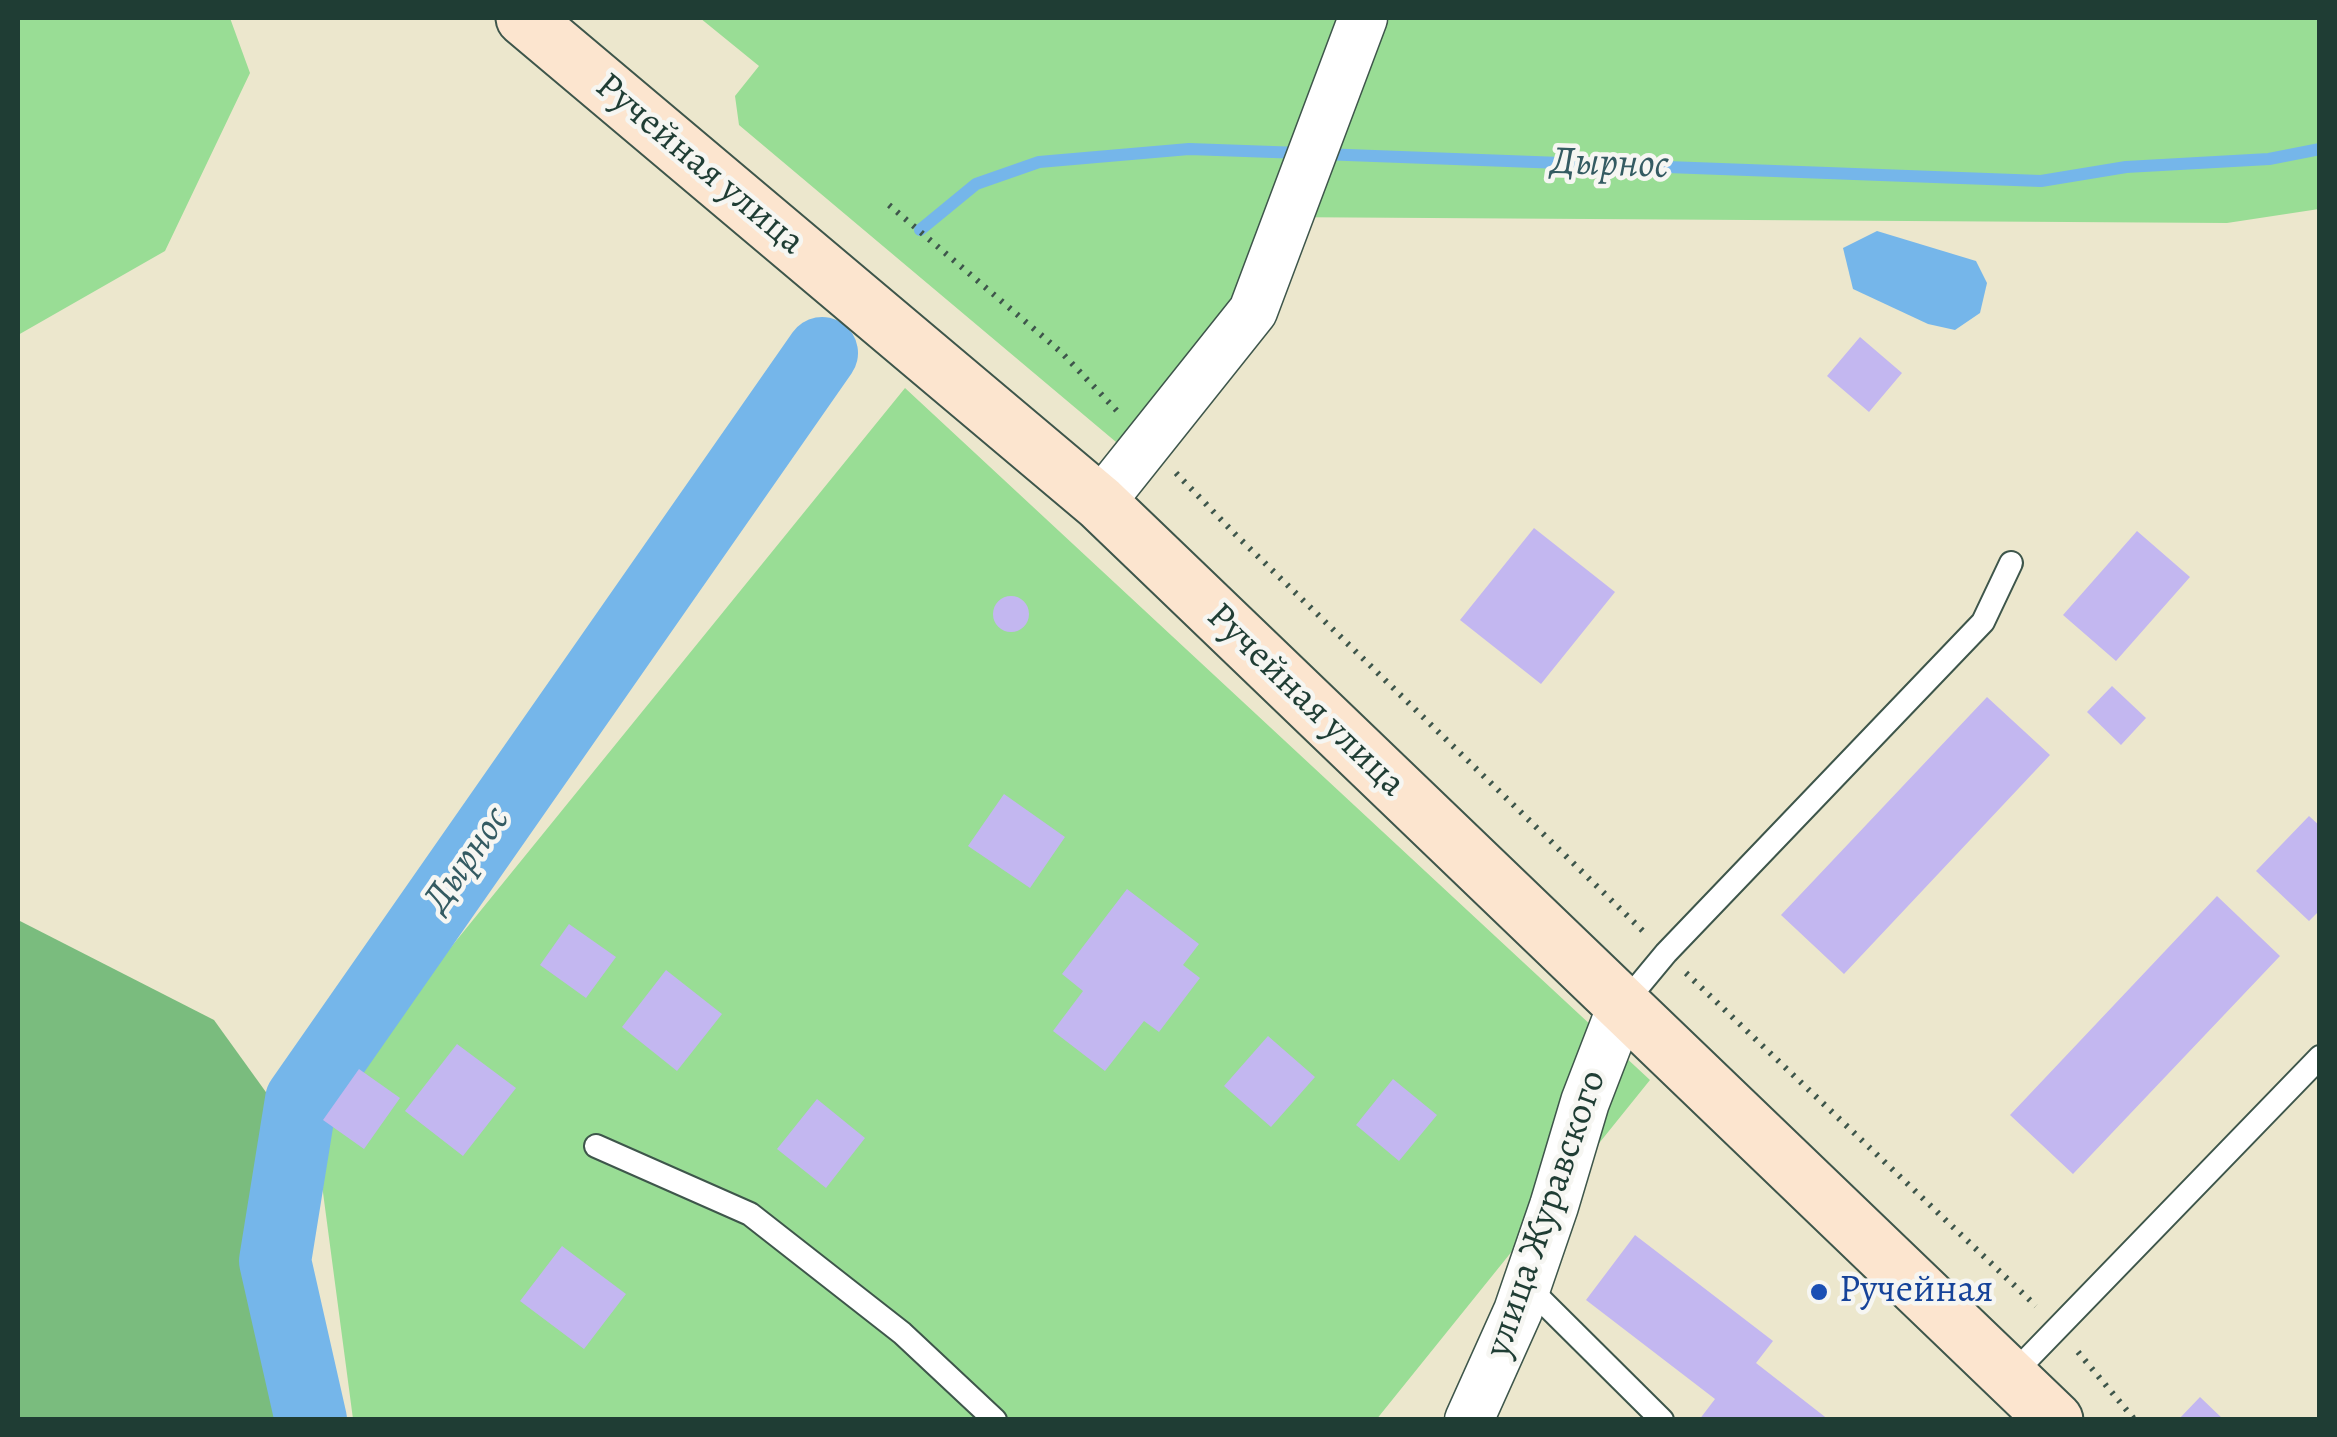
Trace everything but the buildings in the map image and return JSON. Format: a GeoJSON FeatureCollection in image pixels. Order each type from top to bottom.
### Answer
{"type":"FeatureCollection","features":[{"type":"Feature","properties":{"kind":"street","name":"Ручейная улица"},"geometry":{"type":"LineString","coordinates":[[524,18],[1100,503],[2055,1420]]}},
{"type":"Feature","properties":{"kind":"street"},"geometry":{"type":"LineString","coordinates":[[1100,503],[1253,312],[1363,18]]}},
{"type":"Feature","properties":{"kind":"street","name":"улица Журавского"},"geometry":{"type":"LineString","coordinates":[[1470,1420],[1518,1311],[1585,1102],[1622,1006]]}},
{"type":"Feature","properties":{"kind":"lane"},"geometry":{"type":"LineString","coordinates":[[1622,1006],[1666,953],[1983,622],[2011,563]]}},
{"type":"Feature","properties":{"kind":"lane"},"geometry":{"type":"LineString","coordinates":[[2011,1376],[2320,1057]]}},
{"type":"Feature","properties":{"kind":"lane"},"geometry":{"type":"LineString","coordinates":[[596,1146],[750,1214],[902,1333],[994,1420]]}},
{"type":"Feature","properties":{"kind":"lane"},"geometry":{"type":"LineString","coordinates":[[1525,1284],[1662,1420]]}},
{"type":"Feature","properties":{"kind":"path"},"geometry":{"type":"LineString","coordinates":[[890,205],[1061,352],[1236,535],[2058,1328],[2135,1420]]}},
{"type":"Feature","properties":{"kind":"green space"},"geometry":{"type":"Polygon","coordinates":[[[18,18],[230,18],[250,73],[165,251],[18,335],[18,18]]]}},
{"type":"Feature","properties":{"kind":"green space"},"geometry":{"type":"Polygon","coordinates":[[[700,18],[2319,18],[2319,209],[2227,223],[1271,217],[1238,300],[1178,383],[1116,442],[739,125],[735,96],[759,66],[700,18]]]}},
{"type":"Feature","properties":{"kind":"green space"},"geometry":{"type":"Polygon","coordinates":[[[905,388],[1650,1080],[1376,1420],[353,1419],[313,1117],[905,388]]]}},
{"type":"Feature","properties":{"kind":"green space"},"geometry":{"type":"Polygon","coordinates":[[[18,920],[214,1020],[299,1138],[317,1419],[18,1419],[18,920]]]}},
{"type":"Feature","properties":{"kind":"water"},"geometry":{"type":"Polygon","coordinates":[[[1877,231],[1976,261],[1987,283],[1980,313],[1955,330],[1928,324],[1853,289],[1843,248],[1877,231]]]}},
{"type":"Feature","properties":{"kind":"waterway","name":"Дырнос"},"geometry":{"type":"LineString","coordinates":[[920,230],[976,184],[1039,162],[1189,149],[1301,153]]}},
{"type":"Feature","properties":{"kind":"waterway","name":"Дырнос"},"geometry":{"type":"LineString","coordinates":[[1321,154],[2041,181],[2126,167],[2269,159],[2320,149]]}},
{"type":"Feature","properties":{"kind":"waterway","name":"Дырнос"},"geometry":{"type":"LineString","coordinates":[[311,1420],[275,1261],[301,1100],[822,353]]}},
{"type":"Feature","properties":{"kind":"place","name":"Ручейная"},"geometry":{"type":"Point","coordinates":[1819,1292]}}]}
